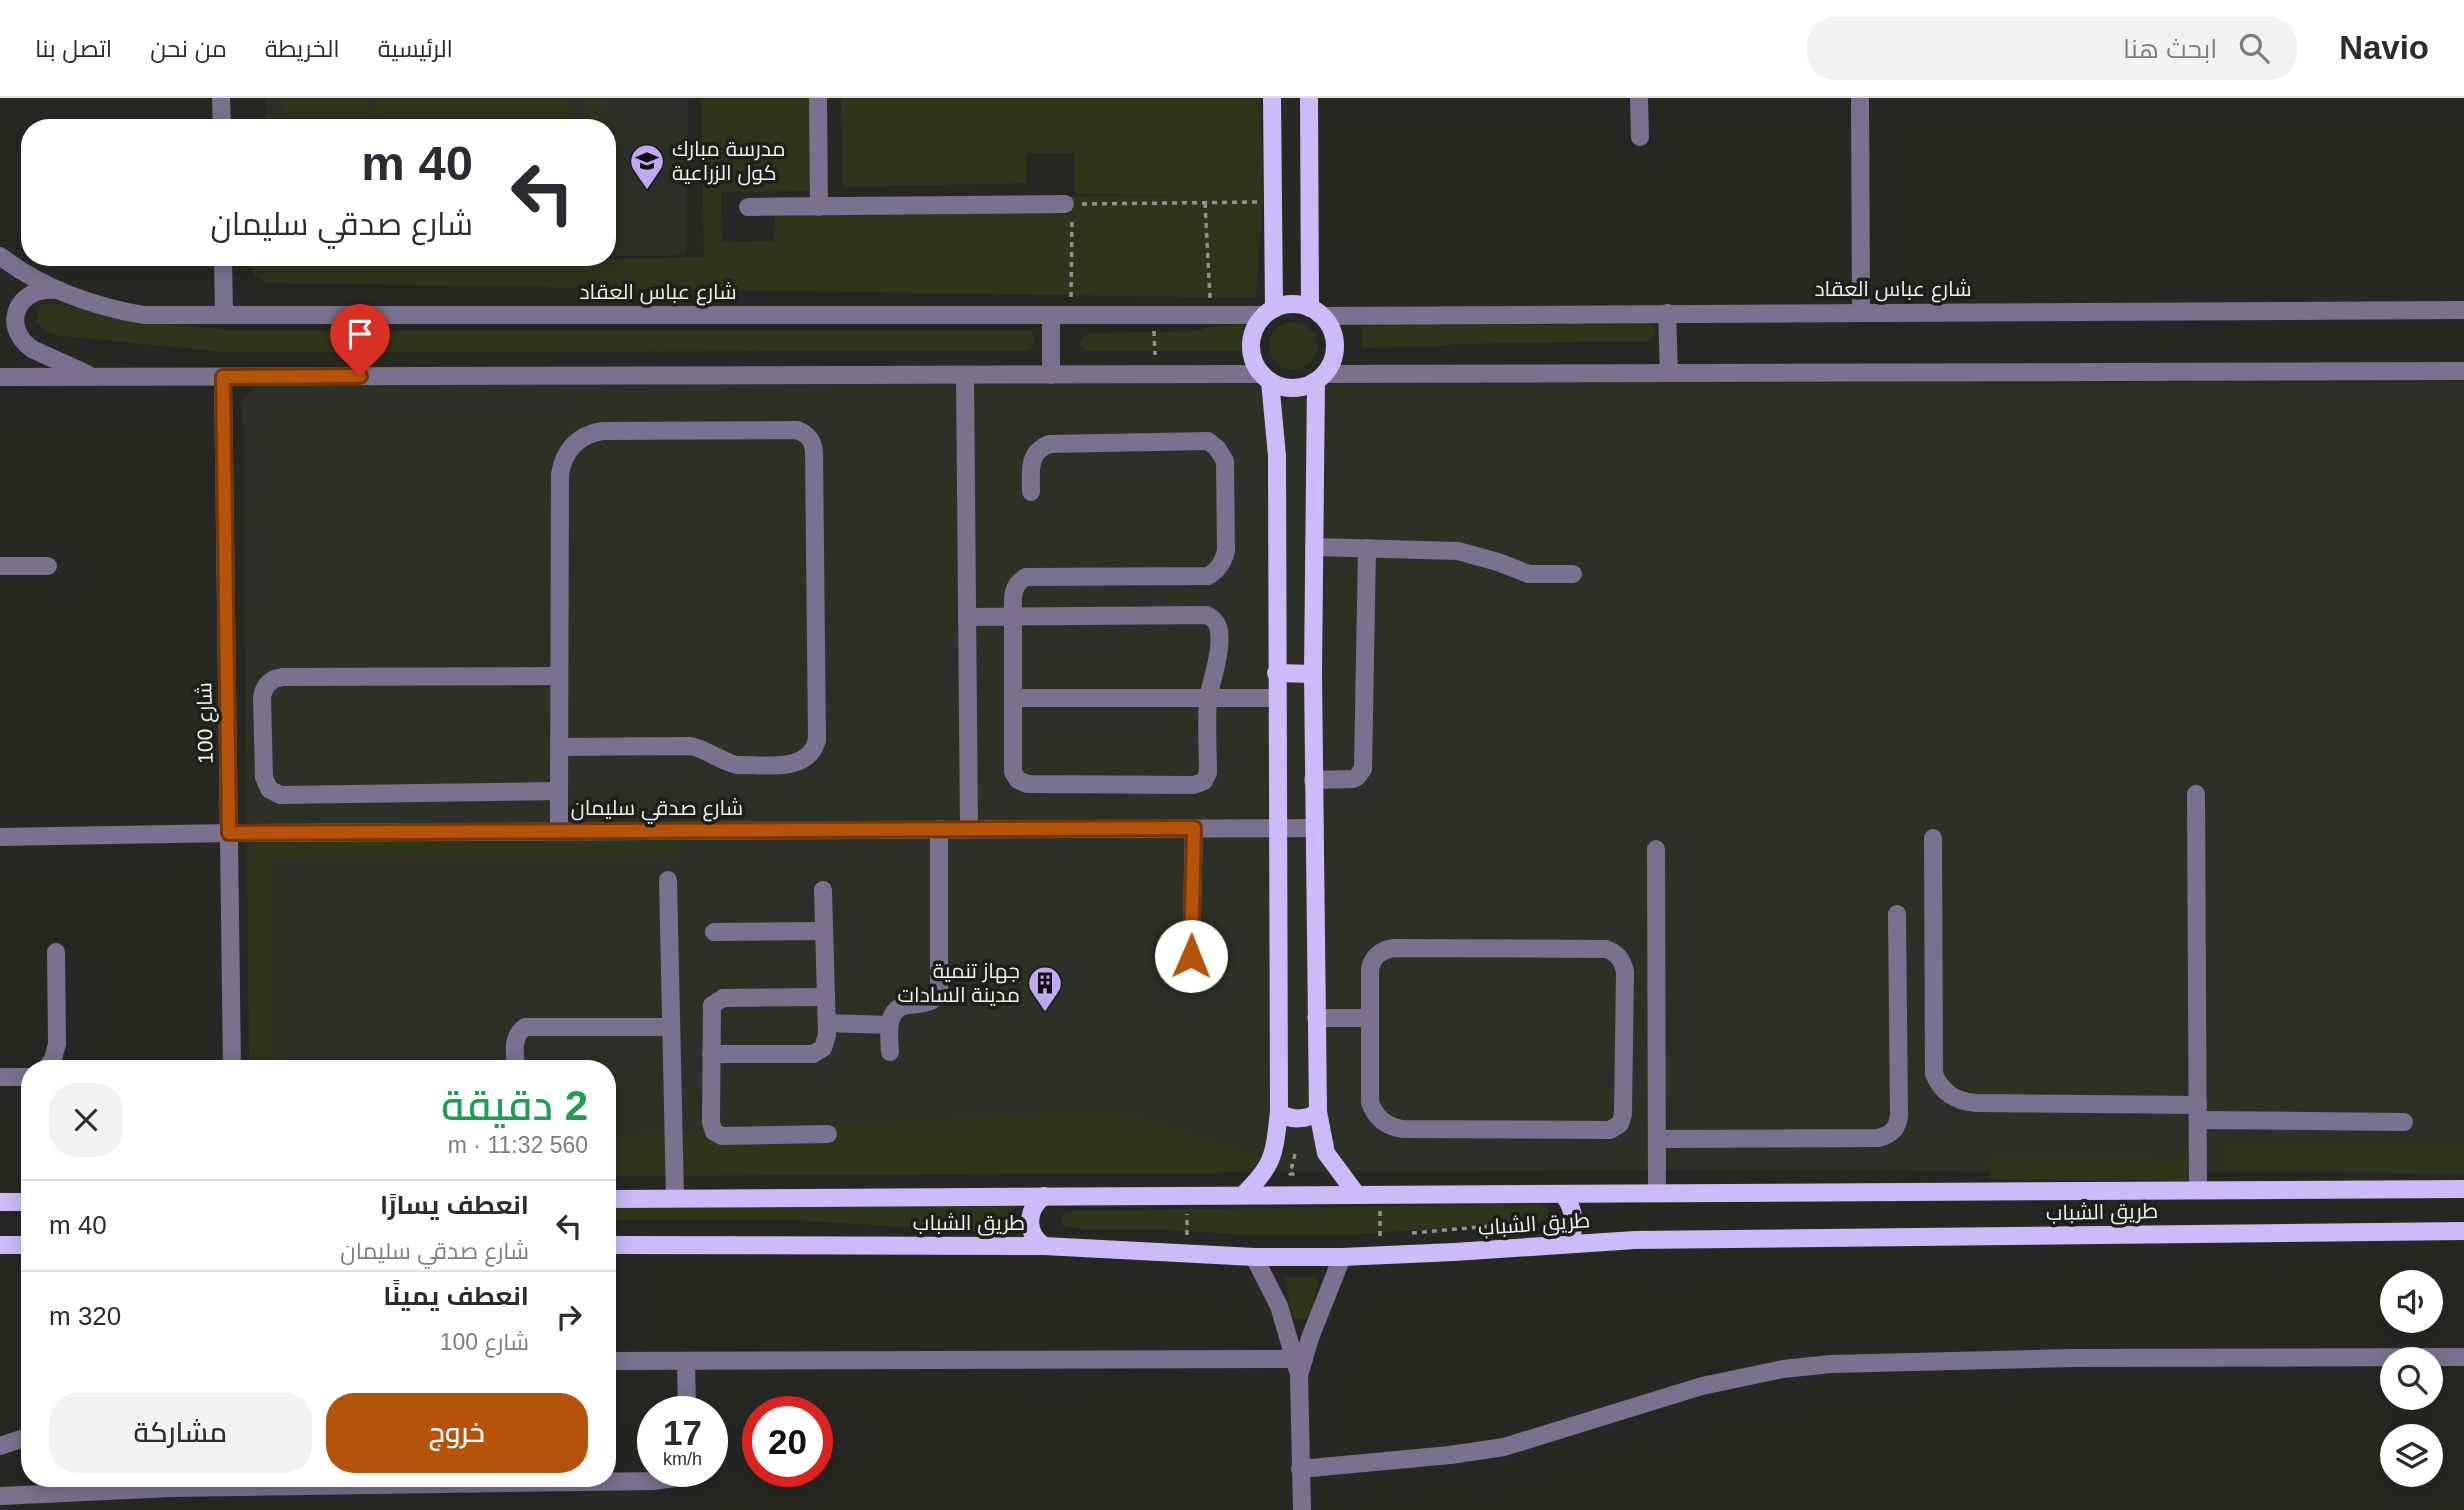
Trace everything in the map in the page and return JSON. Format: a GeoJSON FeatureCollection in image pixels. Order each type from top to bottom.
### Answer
{"type":"FeatureCollection","features":[{"type":"Feature","properties":{"kind":"main road"},"geometry":{"type":"LineString","coordinates":[[1269,312],[1273,202],[1272,98]]}},
{"type":"Feature","properties":{"kind":"main road"},"geometry":{"type":"LineString","coordinates":[[1309,98],[1316,312]]}},
{"type":"Feature","properties":{"kind":"main road"},"geometry":{"type":"LineString","coordinates":[[1321,378],[1301,387],[1285,388],[1265,378],[1254,363],[1251,337],[1256,325],[1269,312],[1292,304],[1316,312],[1331,329],[1335,344],[1333,360],[1321,378],[1314,547],[1312,674],[1318,1112],[1326,1153],[1357,1195]]}},
{"type":"Feature","properties":{"kind":"main road"},"geometry":{"type":"LineString","coordinates":[[1243,1195],[1257,1182],[1274,1155],[1279,1112],[1277,456],[1265,378]]}},
{"type":"Feature","properties":{"kind":"main road"},"geometry":{"type":"LineString","coordinates":[[1276,673],[1312,674]]}},
{"type":"Feature","properties":{"kind":"main road"},"geometry":{"type":"LineString","coordinates":[[1279,1112],[1295,1118],[1309,1117],[1318,1112]]}},
{"type":"Feature","properties":{"kind":"main road","name":"طريق الشباب"},"geometry":{"type":"LineString","coordinates":[[616,1199],[2464,1189]]}},
{"type":"Feature","properties":{"kind":"main road"},"geometry":{"type":"LineString","coordinates":[[1563,1194],[1574,1218],[1568,1244]]}},
{"type":"Feature","properties":{"kind":"main road"},"geometry":{"type":"LineString","coordinates":[[1044,1196],[1033,1208],[1029,1223],[1034,1236],[1044,1246]]}},
{"type":"Feature","properties":{"kind":"main road"},"geometry":{"type":"LineString","coordinates":[[0,1202],[21,1202]]}},
{"type":"Feature","properties":{"kind":"main road","name":"طريق الشباب"},"geometry":{"type":"LineString","coordinates":[[616,1245],[1044,1246],[1254,1257],[1342,1257],[1635,1240],[2464,1231]]}},
{"type":"Feature","properties":{"kind":"main road"},"geometry":{"type":"LineString","coordinates":[[0,1245],[21,1245]]}},
{"type":"Feature","properties":{"kind":"street"},"geometry":{"type":"LineString","coordinates":[[221,98],[222,119]]}},
{"type":"Feature","properties":{"kind":"street"},"geometry":{"type":"LineString","coordinates":[[818,98],[819,207]]}},
{"type":"Feature","properties":{"kind":"street"},"geometry":{"type":"LineString","coordinates":[[1639,98],[1640,137]]}},
{"type":"Feature","properties":{"kind":"street"},"geometry":{"type":"LineString","coordinates":[[1860,98],[1861,312]]}},
{"type":"Feature","properties":{"kind":"street"},"geometry":{"type":"LineString","coordinates":[[748,207],[1069,204]]}},
{"type":"Feature","properties":{"kind":"street","name":"شارع عباس العقاد"},"geometry":{"type":"LineString","coordinates":[[0,256],[22,272],[56,290],[92,304],[143,315],[1211,315],[1269,312]]}},
{"type":"Feature","properties":{"kind":"street"},"geometry":{"type":"LineString","coordinates":[[223,266],[223,315]]}},
{"type":"Feature","properties":{"kind":"street"},"geometry":{"type":"LineString","coordinates":[[56,290],[37,290],[21,302],[15,319],[19,337],[32,349],[93,377]]}},
{"type":"Feature","properties":{"kind":"street","name":"شارع عباس العقاد"},"geometry":{"type":"LineString","coordinates":[[1316,312],[2464,310]]}},
{"type":"Feature","properties":{"kind":"street"},"geometry":{"type":"LineString","coordinates":[[1667,313],[1669,373]]}},
{"type":"Feature","properties":{"kind":"street"},"geometry":{"type":"LineString","coordinates":[[1051,315],[1051,375]]}},
{"type":"Feature","properties":{"kind":"street"},"geometry":{"type":"LineString","coordinates":[[1321,378],[1669,373],[2464,371]]}},
{"type":"Feature","properties":{"kind":"street"},"geometry":{"type":"LineString","coordinates":[[0,377],[1155,374],[1265,378]]}},
{"type":"Feature","properties":{"kind":"street"},"geometry":{"type":"LineString","coordinates":[[965,375],[968,829]]}},
{"type":"Feature","properties":{"kind":"street","name":"شارع 100"},"geometry":{"type":"LineString","coordinates":[[223,377],[232,1060]]}},
{"type":"Feature","properties":{"kind":"street"},"geometry":{"type":"LineString","coordinates":[[559,747],[690,746],[699,747],[737,765],[791,764],[811,755],[817,740],[817,726],[814,452],[812,440],[808,436],[797,430],[601,431],[583,436],[565,456],[560,474],[559,676],[559,747],[559,831]]}},
{"type":"Feature","properties":{"kind":"street"},"geometry":{"type":"LineString","coordinates":[[967,617],[1013,616],[1207,615],[1216,622],[1219,633],[1216,668],[1209,698],[1208,773],[1204,781],[1194,785],[1022,783],[1013,772],[1013,698],[1013,616],[1013,593],[1015,587],[1026,577],[1208,576],[1221,566],[1226,551],[1225,461],[1217,448],[1208,441],[1049,444],[1032,458],[1031,492]]}},
{"type":"Feature","properties":{"kind":"street"},"geometry":{"type":"LineString","coordinates":[[1314,547],[1458,551],[1498,562],[1530,575],[1573,575]]}},
{"type":"Feature","properties":{"kind":"street"},"geometry":{"type":"LineString","coordinates":[[1313,780],[1353,779],[1363,769],[1367,548]]}},
{"type":"Feature","properties":{"kind":"street"},"geometry":{"type":"LineString","coordinates":[[0,566],[48,566]]}},
{"type":"Feature","properties":{"kind":"street"},"geometry":{"type":"LineString","coordinates":[[559,676],[283,677],[271,680],[262,697],[264,777],[270,789],[280,795],[559,791]]}},
{"type":"Feature","properties":{"kind":"street"},"geometry":{"type":"LineString","coordinates":[[1013,698],[1276,698]]}},
{"type":"Feature","properties":{"kind":"street"},"geometry":{"type":"LineString","coordinates":[[2196,794],[2198,1190]]}},
{"type":"Feature","properties":{"kind":"street"},"geometry":{"type":"LineString","coordinates":[[1191,956],[1194,828]]}},
{"type":"Feature","properties":{"kind":"street","name":"شارع صدقي سليمان"},"geometry":{"type":"LineString","coordinates":[[0,837],[229,833],[1314,828]]}},
{"type":"Feature","properties":{"kind":"street"},"geometry":{"type":"LineString","coordinates":[[890,1052],[889,1025],[894,1012],[899,1008],[926,1003],[939,991],[939,829]]}},
{"type":"Feature","properties":{"kind":"street"},"geometry":{"type":"LineString","coordinates":[[1933,838],[1934,1074],[1943,1090],[1958,1100],[1976,1103],[2404,1122]]}},
{"type":"Feature","properties":{"kind":"street"},"geometry":{"type":"LineString","coordinates":[[1656,849],[1657,1193]]}},
{"type":"Feature","properties":{"kind":"street"},"geometry":{"type":"LineString","coordinates":[[668,880],[675,1198]]}},
{"type":"Feature","properties":{"kind":"street"},"geometry":{"type":"LineString","coordinates":[[711,1054],[813,1054],[823,1048],[827,1023],[823,890]]}},
{"type":"Feature","properties":{"kind":"street"},"geometry":{"type":"LineString","coordinates":[[1657,1139],[1878,1138],[1892,1132],[1896,1128],[1899,1115],[1897,914]]}},
{"type":"Feature","properties":{"kind":"street"},"geometry":{"type":"LineString","coordinates":[[714,932],[824,931]]}},
{"type":"Feature","properties":{"kind":"street"},"geometry":{"type":"LineString","coordinates":[[1387,949],[1611,951],[1620,958],[1625,972],[1620,1124],[1610,1130],[1394,1127],[1380,1120],[1370,1102],[1370,1018],[1370,969],[1376,957],[1387,949]]}},
{"type":"Feature","properties":{"kind":"street"},"geometry":{"type":"LineString","coordinates":[[52,1060],[57,1044],[56,952]]}},
{"type":"Feature","properties":{"kind":"street"},"geometry":{"type":"LineString","coordinates":[[826,997],[719,998],[712,1005],[711,1123],[718,1135],[726,1136],[828,1134]]}},
{"type":"Feature","properties":{"kind":"street"},"geometry":{"type":"LineString","coordinates":[[1316,1018],[1370,1018]]}},
{"type":"Feature","properties":{"kind":"street"},"geometry":{"type":"LineString","coordinates":[[827,1023],[889,1025]]}},
{"type":"Feature","properties":{"kind":"street"},"geometry":{"type":"LineString","coordinates":[[516,1060],[515,1039],[525,1027],[671,1027]]}},
{"type":"Feature","properties":{"kind":"street"},"geometry":{"type":"LineString","coordinates":[[0,1077],[21,1077]]}},
{"type":"Feature","properties":{"kind":"street"},"geometry":{"type":"LineString","coordinates":[[1254,1257],[1279,1306],[1299,1365],[1302,1510]]}},
{"type":"Feature","properties":{"kind":"street"},"geometry":{"type":"LineString","coordinates":[[1299,1365],[1342,1257]]}},
{"type":"Feature","properties":{"kind":"street"},"geometry":{"type":"LineString","coordinates":[[1300,1469],[1450,1455],[1504,1447],[1702,1385],[1772,1371],[1831,1364],[2073,1358],[2464,1357]]}},
{"type":"Feature","properties":{"kind":"street"},"geometry":{"type":"LineString","coordinates":[[616,1361],[1299,1365]]}},
{"type":"Feature","properties":{"kind":"street"},"geometry":{"type":"LineString","coordinates":[[687,1362],[687,1396]]}},
{"type":"Feature","properties":{"kind":"street"},"geometry":{"type":"LineString","coordinates":[[0,1446],[21,1439]]}},
{"type":"Feature","properties":{"kind":"street"},"geometry":{"type":"LineString","coordinates":[[616,1482],[637,1481]]}},
{"type":"Feature","properties":{"kind":"street"},"geometry":{"type":"LineString","coordinates":[[0,1496],[240,1487]]}},
{"type":"Feature","properties":{"kind":"path"},"geometry":{"type":"LineString","coordinates":[[1071,315],[1069,204],[1273,202]]}},
{"type":"Feature","properties":{"kind":"path"},"geometry":{"type":"LineString","coordinates":[[1205,203],[1211,315]]}},
{"type":"Feature","properties":{"kind":"path"},"geometry":{"type":"LineString","coordinates":[[1154,315],[1155,374]]}},
{"type":"Feature","properties":{"kind":"path"},"geometry":{"type":"LineString","coordinates":[[1274,1155],[1326,1153]]}},
{"type":"Feature","properties":{"kind":"path"},"geometry":{"type":"LineString","coordinates":[[1295,1154],[1290,1174],[1307,1175]]}},
{"type":"Feature","properties":{"kind":"path"},"geometry":{"type":"LineString","coordinates":[[1513,1194],[1515,1248]]}},
{"type":"Feature","properties":{"kind":"path"},"geometry":{"type":"LineString","coordinates":[[1379,1195],[1381,1256]]}},
{"type":"Feature","properties":{"kind":"path"},"geometry":{"type":"LineString","coordinates":[[1187,1254],[1188,1196]]}},
{"type":"Feature","properties":{"kind":"path"},"geometry":{"type":"LineString","coordinates":[[1407,1234],[1514,1224]]}},
{"type":"Feature","properties":{"kind":"path"},"geometry":{"type":"LineString","coordinates":[[1187,1234],[1198,1234]]}},
{"type":"Feature","properties":{"kind":"path"},"geometry":{"type":"LineString","coordinates":[[1368,1236],[1380,1236]]}},
{"type":"Feature","properties":{"kind":"shaded area","name":"مدرسة مبارك كول الزراعية"},"geometry":{"type":"Polygon","coordinates":[[[266,98],[688,98],[686,255],[616,256],[616,119],[266,119],[266,98]]]}},
{"type":"Feature","properties":{"kind":"shaded area"},"geometry":{"type":"Polygon","coordinates":[[[2464,382],[2464,1174],[1752,1170],[616,1175],[616,1060],[249,1060],[242,398],[260,385],[2464,382]]]}},
{"type":"Feature","properties":{"kind":"green space"},"geometry":{"type":"Polygon","coordinates":[[[283,98],[370,98],[370,119],[283,119],[283,98]]]}},
{"type":"Feature","properties":{"kind":"green space"},"geometry":{"type":"Polygon","coordinates":[[[376,98],[569,98],[569,119],[376,119],[376,98]]]}},
{"type":"Feature","properties":{"kind":"green space"},"geometry":{"type":"Polygon","coordinates":[[[585,98],[604,98],[604,119],[585,119],[585,98]]]}},
{"type":"Feature","properties":{"kind":"green space"},"geometry":{"type":"Polygon","coordinates":[[[701,98],[817,98],[819,191],[721,192],[722,242],[774,241],[775,197],[1191,196],[1075,194],[1074,153],[1027,153],[1027,183],[843,187],[841,98],[1260,98],[1263,196],[1256,298],[268,283],[254,276],[250,266],[616,266],[616,259],[704,257],[701,98]]]}},
{"type":"Feature","properties":{"kind":"green space"},"geometry":{"type":"Polygon","coordinates":[[[40,304],[61,304],[124,320],[238,331],[1032,331],[1035,343],[1029,351],[225,352],[55,335],[45,330],[37,320],[40,304]]]}},
{"type":"Feature","properties":{"kind":"green space"},"geometry":{"type":"Polygon","coordinates":[[[1293,322],[1310,329],[1317,346],[1310,363],[1293,370],[1276,363],[1269,346],[1276,329],[1293,322]]]}},
{"type":"Feature","properties":{"kind":"green space"},"geometry":{"type":"Polygon","coordinates":[[[1244,324],[1242,343],[1245,351],[1085,351],[1079,344],[1083,337],[1093,333],[1200,331],[1204,328],[1244,324]]]}},
{"type":"Feature","properties":{"kind":"green space"},"geometry":{"type":"Polygon","coordinates":[[[1651,324],[1656,334],[1647,341],[1362,348],[1362,326],[1651,324]]]}},
{"type":"Feature","properties":{"kind":"green space"},"geometry":{"type":"Polygon","coordinates":[[[280,837],[680,841],[680,858],[272,859],[273,1060],[249,1060],[248,856],[259,841],[280,837]]]}},
{"type":"Feature","properties":{"kind":"green space"},"geometry":{"type":"Polygon","coordinates":[[[1042,1114],[1126,1114],[1261,1156],[1260,1162],[1245,1171],[1213,1173],[616,1176],[616,1136],[1042,1114]]]}},
{"type":"Feature","properties":{"kind":"green space"},"geometry":{"type":"Polygon","coordinates":[[[2223,1145],[2464,1145],[2464,1169],[2224,1170],[2223,1145]]]}},
{"type":"Feature","properties":{"kind":"green space"},"geometry":{"type":"Polygon","coordinates":[[[1990,1157],[2188,1159],[2188,1181],[1990,1179],[1990,1157]]]}},
{"type":"Feature","properties":{"kind":"green space"},"geometry":{"type":"Polygon","coordinates":[[[1017,1204],[1012,1211],[1012,1218],[1039,1235],[792,1220],[616,1220],[616,1207],[1017,1204]]]}},
{"type":"Feature","properties":{"kind":"green space"},"geometry":{"type":"Polygon","coordinates":[[[1539,1204],[1547,1207],[1547,1217],[1541,1221],[1344,1235],[1252,1235],[1084,1229],[1064,1226],[1061,1220],[1063,1213],[1071,1211],[1539,1204]]]}},
{"type":"Feature","properties":{"kind":"green space"},"geometry":{"type":"Polygon","coordinates":[[[1285,1277],[1318,1277],[1311,1318],[1293,1320],[1285,1277]]]}},
{"type":"Feature","properties":{"kind":"place","name":"مدرسة مبارك كول الزراعية"},"geometry":{"type":"Point","coordinates":[647,191]}},
{"type":"Feature","properties":{"kind":"place","name":"جهاز تنمية مدينة السادات"},"geometry":{"type":"Point","coordinates":[1045,1013]}},
{"type":"Feature","properties":{"kind":"route"},"geometry":{"type":"LineString","coordinates":[[360,376],[223,377],[229,833],[1194,828],[1191,956]]}}]}
